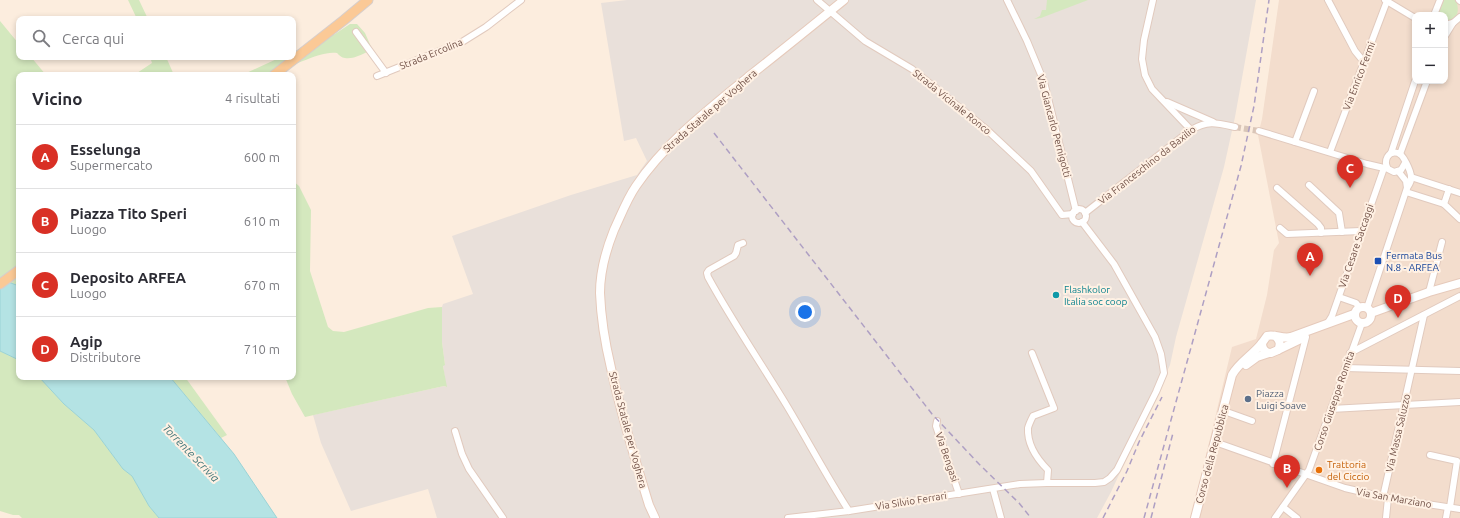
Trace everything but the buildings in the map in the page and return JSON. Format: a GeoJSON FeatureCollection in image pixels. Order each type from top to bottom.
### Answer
{"type":"FeatureCollection","features":[{"type":"Feature","properties":{"kind":"main road"},"geometry":{"type":"LineString","coordinates":[[296,58],[368,0]]}},
{"type":"Feature","properties":{"kind":"main road","name":"Strada Statale per Voghera"},"geometry":{"type":"LineString","coordinates":[[655,518],[649,504],[619,405],[602,321],[600,291],[601,275],[612,235],[624,207],[635,187],[656,159],[723,98],[844,0]]}},
{"type":"Feature","properties":{"kind":"main road"},"geometry":{"type":"LineString","coordinates":[[278,72],[293,60]]}},
{"type":"Feature","properties":{"kind":"main road"},"geometry":{"type":"LineString","coordinates":[[0,284],[16,272]]}},
{"type":"Feature","properties":{"kind":"main road"},"geometry":{"type":"LineString","coordinates":[[1362,314],[1306,337],[1274,353],[1269,353],[1262,348],[1262,343],[1267,336],[1283,338],[1291,337],[1327,324],[1460,283]]}},
{"type":"Feature","properties":{"kind":"main road"},"geometry":{"type":"LineString","coordinates":[[1275,336],[1278,338],[1280,344],[1278,350]]}},
{"type":"Feature","properties":{"kind":"main road","name":"Corso della Repubblica"},"geometry":{"type":"LineString","coordinates":[[1196,518],[1232,375],[1262,343]]}},
{"type":"Feature","properties":{"kind":"main road","name":"Corso della Repubblica"},"geometry":{"type":"LineString","coordinates":[[1229,390],[1234,379],[1244,367],[1257,357],[1269,353]]}},
{"type":"Feature","properties":{"kind":"main road","name":"Strada Statale per Voghera"},"geometry":{"type":"LineString","coordinates":[[649,504],[651,518]]}},
{"type":"Feature","properties":{"kind":"street","name":"Strada Ercolina"},"geometry":{"type":"LineString","coordinates":[[377,76],[462,42],[486,27],[521,0]]}},
{"type":"Feature","properties":{"kind":"street","name":"Strada Vicinale Ronco"},"geometry":{"type":"LineString","coordinates":[[817,0],[865,41],[912,69],[985,128],[1031,171],[1062,215],[1075,212]]}},
{"type":"Feature","properties":{"kind":"street","name":"Via Giancarlo Pernigotti"},"geometry":{"type":"LineString","coordinates":[[1007,0],[1027,41],[1044,82],[1075,212]]}},
{"type":"Feature","properties":{"kind":"street"},"geometry":{"type":"LineString","coordinates":[[1153,0],[1144,40],[1142,59],[1145,75],[1152,89],[1191,130]]}},
{"type":"Feature","properties":{"kind":"street"},"geometry":{"type":"LineString","coordinates":[[1328,0],[1354,51],[1364,62]]}},
{"type":"Feature","properties":{"kind":"street"},"geometry":{"type":"LineString","coordinates":[[1386,0],[1412,16]]}},
{"type":"Feature","properties":{"kind":"street","name":"Via Enrico Fermi"},"geometry":{"type":"LineString","coordinates":[[1330,152],[1386,0]]}},
{"type":"Feature","properties":{"kind":"street"},"geometry":{"type":"LineString","coordinates":[[1435,12],[1439,0]]}},
{"type":"Feature","properties":{"kind":"street"},"geometry":{"type":"LineString","coordinates":[[1448,32],[1460,17]]}},
{"type":"Feature","properties":{"kind":"street"},"geometry":{"type":"LineString","coordinates":[[1448,25],[1453,24]]}},
{"type":"Feature","properties":{"kind":"street"},"geometry":{"type":"LineString","coordinates":[[356,32],[386,73]]}},
{"type":"Feature","properties":{"kind":"street"},"geometry":{"type":"LineString","coordinates":[[1385,167],[1386,160],[1391,153],[1414,84]]}},
{"type":"Feature","properties":{"kind":"street"},"geometry":{"type":"LineString","coordinates":[[1400,154],[1426,84]]}},
{"type":"Feature","properties":{"kind":"street"},"geometry":{"type":"LineString","coordinates":[[1295,142],[1314,92]]}},
{"type":"Feature","properties":{"kind":"street"},"geometry":{"type":"LineString","coordinates":[[1165,101],[1213,122],[1235,127]]}},
{"type":"Feature","properties":{"kind":"street","name":"Via Franceschino da Baxilio"},"geometry":{"type":"LineString","coordinates":[[1085,213],[1191,130],[1199,125],[1213,122]]}},
{"type":"Feature","properties":{"kind":"street"},"geometry":{"type":"LineString","coordinates":[[1259,131],[1398,172],[1406,181],[1406,190]]}},
{"type":"Feature","properties":{"kind":"street"},"geometry":{"type":"LineString","coordinates":[[1362,314],[1412,177],[1404,158],[1396,152],[1391,153]]}},
{"type":"Feature","properties":{"kind":"street"},"geometry":{"type":"LineString","coordinates":[[1398,172],[1403,168],[1405,163]]}},
{"type":"Feature","properties":{"kind":"street"},"geometry":{"type":"LineString","coordinates":[[1372,165],[1378,174],[1378,185]]}},
{"type":"Feature","properties":{"kind":"street","name":"Via Cesare Saccaggi"},"geometry":{"type":"LineString","coordinates":[[1327,324],[1332,316],[1385,167]]}},
{"type":"Feature","properties":{"kind":"street"},"geometry":{"type":"LineString","coordinates":[[1412,177],[1460,193]]}},
{"type":"Feature","properties":{"kind":"street"},"geometry":{"type":"LineString","coordinates":[[1309,185],[1339,213],[1342,232]]}},
{"type":"Feature","properties":{"kind":"street"},"geometry":{"type":"LineString","coordinates":[[1277,188],[1318,224],[1321,228],[1321,233]]}},
{"type":"Feature","properties":{"kind":"street"},"geometry":{"type":"LineString","coordinates":[[1444,204],[1449,189]]}},
{"type":"Feature","properties":{"kind":"street"},"geometry":{"type":"LineString","coordinates":[[1406,190],[1444,204],[1460,220]]}},
{"type":"Feature","properties":{"kind":"street"},"geometry":{"type":"LineString","coordinates":[[1082,210],[1085,213],[1086,218],[1082,222],[1079,223],[1074,221],[1072,218],[1075,212],[1082,210]]}},
{"type":"Feature","properties":{"kind":"street","name":"Via Silvio Ferrari"},"geometry":{"type":"LineString","coordinates":[[788,518],[849,511],[1033,484],[1104,482],[1118,470],[1164,373],[1161,354],[1155,337],[1114,264],[1082,222]]}},
{"type":"Feature","properties":{"kind":"street"},"geometry":{"type":"LineString","coordinates":[[1280,228],[1287,234],[1362,231]]}},
{"type":"Feature","properties":{"kind":"street"},"geometry":{"type":"LineString","coordinates":[[1430,292],[1442,242]]}},
{"type":"Feature","properties":{"kind":"street"},"geometry":{"type":"LineString","coordinates":[[743,243],[738,245],[734,256],[709,270],[707,273],[708,277],[724,306],[788,407],[849,511]]}},
{"type":"Feature","properties":{"kind":"street"},"geometry":{"type":"LineString","coordinates":[[1350,353],[1460,296]]}},
{"type":"Feature","properties":{"kind":"street"},"geometry":{"type":"LineString","coordinates":[[1338,297],[1356,303],[1362,314]]}},
{"type":"Feature","properties":{"kind":"street","name":"Corso Giuseppe Romita"},"geometry":{"type":"LineString","coordinates":[[1275,518],[1307,475],[1345,368],[1362,314]]}},
{"type":"Feature","properties":{"kind":"street","name":"Via Massa Saluzzo"},"geometry":{"type":"LineString","coordinates":[[1386,518],[1386,497],[1424,315]]}},
{"type":"Feature","properties":{"kind":"street"},"geometry":{"type":"LineString","coordinates":[[1273,464],[1306,337]]}},
{"type":"Feature","properties":{"kind":"street"},"geometry":{"type":"LineString","coordinates":[[1032,353],[1054,408],[1033,416],[1028,428],[1030,442],[1036,458],[1048,470],[1047,483]]}},
{"type":"Feature","properties":{"kind":"street"},"geometry":{"type":"LineString","coordinates":[[1345,368],[1460,371]]}},
{"type":"Feature","properties":{"kind":"street"},"geometry":{"type":"LineString","coordinates":[[1330,409],[1460,402]]}},
{"type":"Feature","properties":{"kind":"street"},"geometry":{"type":"LineString","coordinates":[[1224,411],[1252,421]]}},
{"type":"Feature","properties":{"kind":"street","name":"Via Bengasi"},"geometry":{"type":"LineString","coordinates":[[937,420],[936,426],[959,494]]}},
{"type":"Feature","properties":{"kind":"street"},"geometry":{"type":"LineString","coordinates":[[455,431],[462,454],[469,469],[502,518]]}},
{"type":"Feature","properties":{"kind":"street","name":"Via San Marziano"},"geometry":{"type":"LineString","coordinates":[[1215,442],[1273,464],[1345,488],[1386,497],[1460,509]]}},
{"type":"Feature","properties":{"kind":"street"},"geometry":{"type":"LineString","coordinates":[[1430,455],[1457,462],[1446,518]]}},
{"type":"Feature","properties":{"kind":"street"},"geometry":{"type":"LineString","coordinates":[[993,489],[1001,518]]}},
{"type":"Feature","properties":{"kind":"street"},"geometry":{"type":"LineString","coordinates":[[1283,507],[1297,518]]}},
{"type":"Feature","properties":{"kind":"shaded area"},"geometry":{"type":"Polygon","coordinates":[[[627,0],[1256,0],[1235,117],[1224,167],[1176,337],[1170,365],[1111,492],[1097,518],[437,518],[428,489],[351,511],[321,443],[313,415],[444,386],[446,387],[443,365],[445,365],[442,342],[442,307],[443,304],[473,294],[452,236],[571,195],[637,175],[647,161],[636,138],[624,141],[601,3],[627,0]]]}},
{"type":"Feature","properties":{"kind":"shaded area"},"geometry":{"type":"Polygon","coordinates":[[[1279,0],[1460,0],[1460,518],[1191,518],[1232,347],[1256,339],[1267,295],[1274,250],[1279,243],[1258,135],[1262,119],[1279,0]]]}},
{"type":"Feature","properties":{"kind":"green space"},"geometry":{"type":"Polygon","coordinates":[[[128,0],[139,0],[147,16],[136,16],[128,0]]]}},
{"type":"Feature","properties":{"kind":"green space"},"geometry":{"type":"Polygon","coordinates":[[[1047,0],[1088,0],[1041,18],[1034,19],[1040,16],[1042,10],[1046,10],[1047,0]]]}},
{"type":"Feature","properties":{"kind":"green space"},"geometry":{"type":"Polygon","coordinates":[[[1444,0],[1456,0],[1458,12],[1453,19],[1448,21],[1448,12],[1438,12],[1441,3],[1444,0]]]}},
{"type":"Feature","properties":{"kind":"green space"},"geometry":{"type":"Polygon","coordinates":[[[0,21],[16,40],[16,60],[34,60],[44,72],[16,72],[16,285],[0,279],[0,21]]]}},
{"type":"Feature","properties":{"kind":"green space"},"geometry":{"type":"Polygon","coordinates":[[[350,24],[357,24],[365,33],[372,49],[351,58],[343,58],[337,53],[322,54],[278,72],[248,72],[274,60],[296,60],[296,51],[335,34],[350,24]]]}},
{"type":"Feature","properties":{"kind":"green space"},"geometry":{"type":"Polygon","coordinates":[[[151,60],[167,60],[173,72],[138,72],[152,63],[151,60]]]}},
{"type":"Feature","properties":{"kind":"green space"},"geometry":{"type":"Polygon","coordinates":[[[296,184],[299,186],[311,210],[310,271],[328,327],[333,331],[344,332],[428,308],[442,307],[442,342],[445,365],[443,366],[447,387],[444,386],[305,417],[286,380],[296,380],[296,184]]]}},
{"type":"Feature","properties":{"kind":"green space"},"geometry":{"type":"Polygon","coordinates":[[[0,351],[16,359],[16,380],[42,380],[64,404],[94,430],[123,469],[132,476],[149,506],[159,518],[22,518],[19,515],[13,515],[0,511],[0,351]]]}},
{"type":"Feature","properties":{"kind":"green space"},"geometry":{"type":"Polygon","coordinates":[[[173,380],[187,380],[227,435],[221,438],[173,380]]]}},
{"type":"Feature","properties":{"kind":"water"},"geometry":{"type":"Polygon","coordinates":[[[0,279],[16,285],[16,359],[0,351],[0,279]]]}},
{"type":"Feature","properties":{"kind":"water","name":"Torrente Scrivia"},"geometry":{"type":"Polygon","coordinates":[[[42,380],[172,380],[234,454],[277,518],[159,518],[149,506],[132,476],[123,469],[94,430],[64,404],[42,380]]]}},
{"type":"Feature","properties":{"kind":"tunnel"},"geometry":{"type":"LineString","coordinates":[[1235,127],[1259,131]]}},
{"type":"Feature","properties":{"kind":"railway"},"geometry":{"type":"LineString","coordinates":[[1144,518],[1241,166],[1254,106],[1269,0]]}},
{"type":"Feature","properties":{"kind":"railway"},"geometry":{"type":"LineString","coordinates":[[714,133],[932,414],[979,464],[1019,503],[1031,518]]}},
{"type":"Feature","properties":{"kind":"railway"},"geometry":{"type":"LineString","coordinates":[[1103,518],[1162,397]]}},
{"type":"Feature","properties":{"kind":"railway"},"geometry":{"type":"LineString","coordinates":[[1151,518],[1173,433]]}},
{"type":"Feature","properties":{"kind":"place","name":"Deposito ARFEA"},"geometry":{"type":"Point","coordinates":[1350,188]}},
{"type":"Feature","properties":{"kind":"place","name":"Fermata Bus N.8 - ARFEA"},"geometry":{"type":"Point","coordinates":[1378,261]}},
{"type":"Feature","properties":{"kind":"place","name":"Esselunga"},"geometry":{"type":"Point","coordinates":[1310,276]}},
{"type":"Feature","properties":{"kind":"place","name":"Flashkolor Italia soc coop"},"geometry":{"type":"Point","coordinates":[1056,295]}},
{"type":"Feature","properties":{"kind":"place","name":"Agip"},"geometry":{"type":"Point","coordinates":[1398,318]}},
{"type":"Feature","properties":{"kind":"place","name":"Piazza Luigi Soave"},"geometry":{"type":"Point","coordinates":[1248,399]}},
{"type":"Feature","properties":{"kind":"place","name":"Trattoria del Ciccio"},"geometry":{"type":"Point","coordinates":[1319,470]}},
{"type":"Feature","properties":{"kind":"place","name":"Piazza Tito Speri"},"geometry":{"type":"Point","coordinates":[1287,488]}}]}
